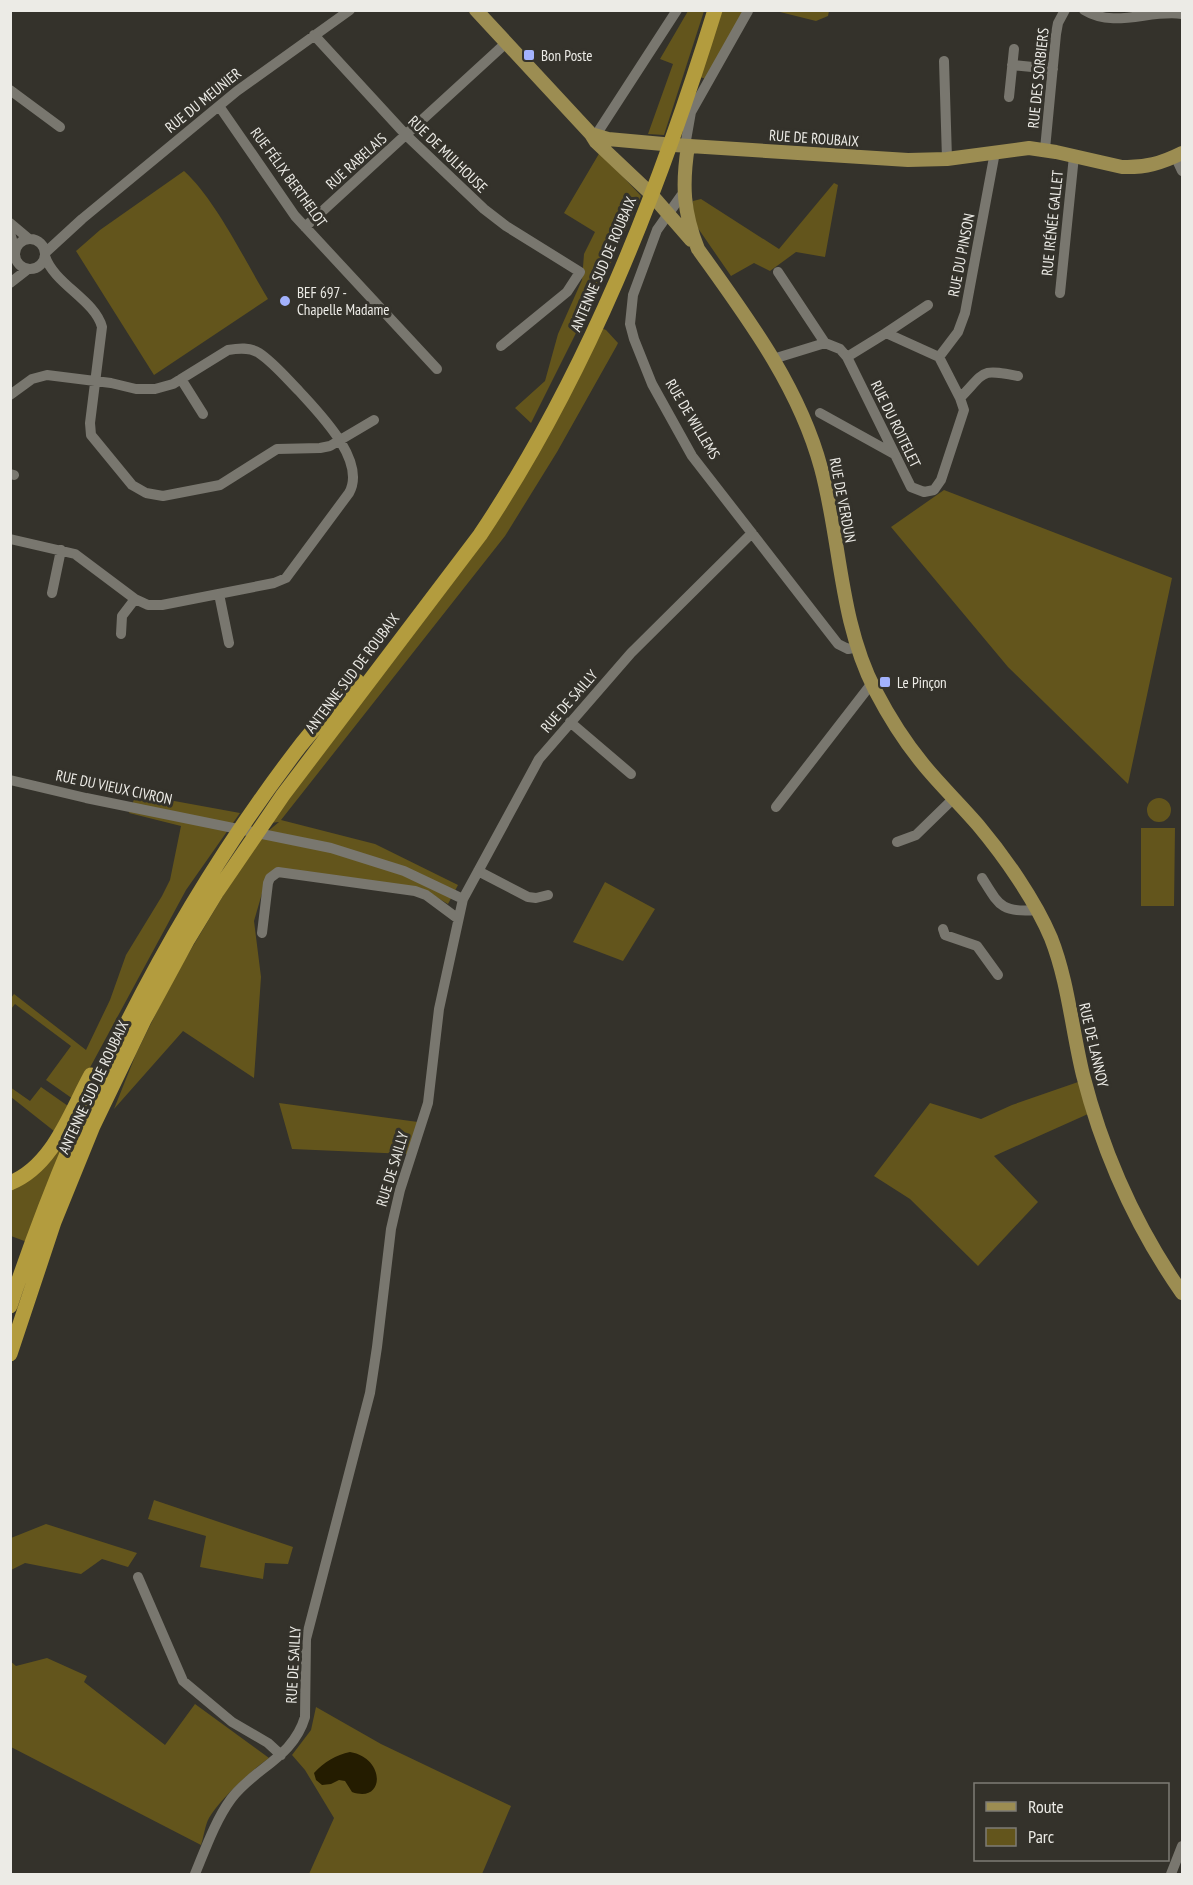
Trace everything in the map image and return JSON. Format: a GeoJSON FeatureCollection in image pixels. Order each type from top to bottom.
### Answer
{"type":"FeatureCollection","features":[{"type":"Feature","properties":{"kind":"highway","name":"ANTENNE SUD DE ROUBAIX"},"geometry":{"type":"LineString","coordinates":[[10,1306],[41,1218],[97,1083],[131,1014],[189,909],[302,743],[380,653],[452,562],[488,510],[526,447],[575,357],[626,244],[674,119],[709,10]]}},
{"type":"Feature","properties":{"kind":"highway","name":"ANTENNE SUD DE ROUBAIX"},"geometry":{"type":"LineString","coordinates":[[10,1354],[45,1246],[93,1126],[140,1026],[188,939],[216,893],[290,785],[480,536],[510,490],[567,386],[637,234],[678,125],[715,10]]}},
{"type":"Feature","properties":{"kind":"highway"},"geometry":{"type":"LineString","coordinates":[[10,1183],[32,1171],[46,1157],[109,1041],[131,1014]]}},
{"type":"Feature","properties":{"kind":"main road"},"geometry":{"type":"LineString","coordinates":[[476,10],[594,136],[656,197],[698,249]]}},
{"type":"Feature","properties":{"kind":"main road"},"geometry":{"type":"LineString","coordinates":[[594,136],[684,145],[683,195],[673,199],[656,197]]}},
{"type":"Feature","properties":{"kind":"main road"},"geometry":{"type":"LineString","coordinates":[[633,176],[625,164],[626,157],[632,149],[646,142]]}},
{"type":"Feature","properties":{"kind":"main road","name":"RUE DE ROUBAIX"},"geometry":{"type":"LineString","coordinates":[[684,145],[889,159],[947,159],[1018,148],[1045,150],[1135,168],[1158,164],[1179,155]]}},
{"type":"Feature","properties":{"kind":"main road","name":"RUE DE VERDUN"},"geometry":{"type":"LineString","coordinates":[[683,195],[687,219],[698,249],[773,359],[805,422],[821,468],[843,588],[858,647],[872,683],[909,746],[966,812]]}},
{"type":"Feature","properties":{"kind":"main road","name":"RUE DE LANNOY"},"geometry":{"type":"LineString","coordinates":[[966,812],[1005,860],[1048,932],[1057,955],[1084,1077],[1108,1153],[1138,1220],[1182,1293]]}},
{"type":"Feature","properties":{"kind":"street","name":"RUE DU MEUNIER"},"geometry":{"type":"LineString","coordinates":[[45,254],[82,219],[255,76],[350,10]]}},
{"type":"Feature","properties":{"kind":"street"},"geometry":{"type":"LineString","coordinates":[[594,136],[677,10]]}},
{"type":"Feature","properties":{"kind":"street","name":"RUE DES SORBIERS"},"geometry":{"type":"LineString","coordinates":[[1045,150],[1057,29],[1065,10]]}},
{"type":"Feature","properties":{"kind":"street"},"geometry":{"type":"LineString","coordinates":[[1084,10],[1097,16],[1125,19],[1182,14]]}},
{"type":"Feature","properties":{"kind":"street"},"geometry":{"type":"LineString","coordinates":[[684,145],[691,112],[748,11]]}},
{"type":"Feature","properties":{"kind":"street","name":"RUE DE MULHOUSE"},"geometry":{"type":"LineString","coordinates":[[314,35],[406,135],[496,219],[580,272],[567,292],[501,346]]}},
{"type":"Feature","properties":{"kind":"street","name":"RUE RABELAIS"},"geometry":{"type":"LineString","coordinates":[[305,227],[506,43]]}},
{"type":"Feature","properties":{"kind":"street"},"geometry":{"type":"LineString","coordinates":[[1009,97],[1014,49]]}},
{"type":"Feature","properties":{"kind":"street"},"geometry":{"type":"LineString","coordinates":[[944,61],[947,159]]}},
{"type":"Feature","properties":{"kind":"street"},"geometry":{"type":"LineString","coordinates":[[1012,65],[1053,69]]}},
{"type":"Feature","properties":{"kind":"street"},"geometry":{"type":"LineString","coordinates":[[10,90],[60,127]]}},
{"type":"Feature","properties":{"kind":"street","name":"RUE FÉLIX BERTHELOT"},"geometry":{"type":"LineString","coordinates":[[219,106],[305,227],[437,369]]}},
{"type":"Feature","properties":{"kind":"street","name":"RUE DU PINSON"},"geometry":{"type":"LineString","coordinates":[[939,357],[958,332],[965,313],[995,152]]}},
{"type":"Feature","properties":{"kind":"street"},"geometry":{"type":"LineString","coordinates":[[1179,155],[1182,171]]}},
{"type":"Feature","properties":{"kind":"street","name":"RUE IRÉNÉE GALLET"},"geometry":{"type":"LineString","coordinates":[[1060,293],[1074,156]]}},
{"type":"Feature","properties":{"kind":"street","name":"RUE DE WILLEMS"},"geometry":{"type":"LineString","coordinates":[[683,195],[657,230],[633,295],[630,315],[632,333],[652,384],[686,446],[838,644],[848,649],[858,647]]}},
{"type":"Feature","properties":{"kind":"street","name":"RUE DU MEUNIER"},"geometry":{"type":"LineString","coordinates":[[32,239],[44,240],[54,237],[82,219]]}},
{"type":"Feature","properties":{"kind":"street"},"geometry":{"type":"LineString","coordinates":[[10,223],[42,244],[50,267],[98,317],[102,327],[90,423],[91,435],[132,484],[146,493],[155,495],[220,485],[277,449],[320,448],[340,441],[374,420]]}},
{"type":"Feature","properties":{"kind":"street"},"geometry":{"type":"LineString","coordinates":[[10,233],[18,263],[29,269],[45,273],[81,300]]}},
{"type":"Feature","properties":{"kind":"street"},"geometry":{"type":"LineString","coordinates":[[10,272],[15,252],[21,242],[32,239]]}},
{"type":"Feature","properties":{"kind":"street"},"geometry":{"type":"LineString","coordinates":[[10,283],[29,269],[41,264],[45,254]]}},
{"type":"Feature","properties":{"kind":"street"},"geometry":{"type":"LineString","coordinates":[[778,272],[825,343],[840,349],[847,357]]}},
{"type":"Feature","properties":{"kind":"street","name":"RUE DU PINSON"},"geometry":{"type":"LineString","coordinates":[[847,357],[928,305]]}},
{"type":"Feature","properties":{"kind":"street"},"geometry":{"type":"LineString","coordinates":[[886,333],[939,357],[960,398],[986,372],[1018,376]]}},
{"type":"Feature","properties":{"kind":"street"},"geometry":{"type":"LineString","coordinates":[[773,359],[825,343]]}},
{"type":"Feature","properties":{"kind":"street"},"geometry":{"type":"LineString","coordinates":[[10,395],[26,382],[39,376],[55,375],[146,390],[164,387],[228,350],[236,348],[253,350],[267,359],[290,381],[321,416],[340,441],[353,472],[352,487],[286,578],[274,583],[219,594],[156,606],[135,599],[81,558],[61,550],[10,539]]}},
{"type":"Feature","properties":{"kind":"street","name":"RUE DU ROITELET"},"geometry":{"type":"LineString","coordinates":[[847,357],[911,487],[919,492],[929,492],[938,486],[964,415],[960,398]]}},
{"type":"Feature","properties":{"kind":"street"},"geometry":{"type":"LineString","coordinates":[[181,379],[203,414]]}},
{"type":"Feature","properties":{"kind":"street"},"geometry":{"type":"LineString","coordinates":[[820,413],[894,454]]}},
{"type":"Feature","properties":{"kind":"street","name":"RUE DE SAILLY"},"geometry":{"type":"LineString","coordinates":[[195,1875],[219,1820],[231,1799],[281,1755],[297,1735],[305,1717],[306,1639],[369,1393],[376,1355],[391,1229],[400,1190],[428,1103],[439,1009],[457,918],[463,899],[534,767],[570,722],[643,640],[752,533]]}},
{"type":"Feature","properties":{"kind":"street"},"geometry":{"type":"LineString","coordinates":[[52,593],[61,550]]}},
{"type":"Feature","properties":{"kind":"street"},"geometry":{"type":"LineString","coordinates":[[219,594],[229,643]]}},
{"type":"Feature","properties":{"kind":"street"},"geometry":{"type":"LineString","coordinates":[[121,634],[122,616],[135,599]]}},
{"type":"Feature","properties":{"kind":"street"},"geometry":{"type":"LineString","coordinates":[[776,807],[872,683]]}},
{"type":"Feature","properties":{"kind":"street"},"geometry":{"type":"LineString","coordinates":[[570,722],[631,774]]}},
{"type":"Feature","properties":{"kind":"street","name":"RUE DU VIEUX CIVRON"},"geometry":{"type":"LineString","coordinates":[[10,780],[285,838],[366,858],[404,871],[463,899]]}},
{"type":"Feature","properties":{"kind":"street"},"geometry":{"type":"LineString","coordinates":[[897,843],[916,835],[954,798]]}},
{"type":"Feature","properties":{"kind":"street"},"geometry":{"type":"LineString","coordinates":[[478,871],[528,897],[548,895]]}},
{"type":"Feature","properties":{"kind":"street"},"geometry":{"type":"LineString","coordinates":[[262,933],[268,883],[278,872],[415,891],[426,895],[457,918]]}},
{"type":"Feature","properties":{"kind":"street"},"geometry":{"type":"LineString","coordinates":[[982,878],[997,902],[1005,908],[1036,910]]}},
{"type":"Feature","properties":{"kind":"street"},"geometry":{"type":"LineString","coordinates":[[943,929],[945,935],[977,946],[998,975]]}},
{"type":"Feature","properties":{"kind":"street"},"geometry":{"type":"LineString","coordinates":[[138,1577],[183,1681],[232,1722],[268,1743],[281,1755]]}},
{"type":"Feature","properties":{"kind":"street"},"geometry":{"type":"LineString","coordinates":[[1171,1875],[1182,1846]]}},
{"type":"Feature","properties":{"kind":"green space"},"geometry":{"type":"Polygon","coordinates":[[[829,10],[828,16],[816,21],[776,11],[829,10]]]}},
{"type":"Feature","properties":{"kind":"green space"},"geometry":{"type":"Polygon","coordinates":[[[688,11],[704,11],[664,135],[648,134],[673,64],[660,59],[688,11]]]}},
{"type":"Feature","properties":{"kind":"green space"},"geometry":{"type":"Polygon","coordinates":[[[722,11],[743,11],[706,79],[700,77],[722,11]]]}},
{"type":"Feature","properties":{"kind":"green space"},"geometry":{"type":"Polygon","coordinates":[[[600,152],[641,196],[609,267],[531,423],[515,408],[545,381],[558,334],[582,280],[584,254],[595,232],[564,213],[600,152]]]}},
{"type":"Feature","properties":{"kind":"green space"},"geometry":{"type":"Polygon","coordinates":[[[184,171],[219,214],[268,299],[154,375],[76,251],[100,230],[184,171]]]}},
{"type":"Feature","properties":{"kind":"green space"},"geometry":{"type":"Polygon","coordinates":[[[834,183],[838,185],[825,257],[796,252],[770,271],[754,263],[731,276],[693,221],[693,201],[701,199],[779,249],[834,183]]]}},
{"type":"Feature","properties":{"kind":"green space"},"geometry":{"type":"Polygon","coordinates":[[[601,328],[606,330],[618,343],[557,452],[505,536],[281,820],[375,844],[458,885],[448,904],[421,888],[267,876],[254,921],[261,977],[254,1078],[183,1031],[114,1109],[136,1054],[172,981],[256,841],[279,822],[270,823],[412,633],[601,328]]]}},
{"type":"Feature","properties":{"kind":"green space"},"geometry":{"type":"Polygon","coordinates":[[[944,490],[1172,578],[1128,784],[1008,667],[891,527],[944,490]]]}},
{"type":"Feature","properties":{"kind":"green space"},"geometry":{"type":"Polygon","coordinates":[[[136,794],[240,813],[186,890],[73,1099],[46,1080],[71,1046],[15,1004],[11,1009],[11,998],[14,994],[86,1050],[110,1000],[126,955],[170,880],[181,826],[129,813],[136,794]]]}},
{"type":"Feature","properties":{"kind":"green space"},"geometry":{"type":"Polygon","coordinates":[[[1159,798],[1164,799],[1170,805],[1170,815],[1164,821],[1159,822],[1154,821],[1148,815],[1147,810],[1148,805],[1154,799],[1159,798]]]}},
{"type":"Feature","properties":{"kind":"green space"},"geometry":{"type":"Polygon","coordinates":[[[1141,828],[1175,828],[1174,906],[1141,906],[1141,828]]]}},
{"type":"Feature","properties":{"kind":"green space"},"geometry":{"type":"Polygon","coordinates":[[[605,882],[655,909],[623,961],[573,942],[605,882]]]}},
{"type":"Feature","properties":{"kind":"green space"},"geometry":{"type":"Polygon","coordinates":[[[1081,1081],[1088,1114],[994,1156],[1038,1202],[978,1266],[910,1199],[874,1176],[930,1103],[981,1119],[1012,1105],[1081,1081]]]}},
{"type":"Feature","properties":{"kind":"green space"},"geometry":{"type":"Polygon","coordinates":[[[10,1087],[30,1101],[41,1087],[68,1106],[54,1131],[11,1097],[10,1087]]]}},
{"type":"Feature","properties":{"kind":"green space"},"geometry":{"type":"Polygon","coordinates":[[[279,1103],[418,1122],[407,1154],[292,1149],[279,1103]]]}},
{"type":"Feature","properties":{"kind":"green space"},"geometry":{"type":"Polygon","coordinates":[[[66,1140],[27,1242],[11,1236],[10,1187],[66,1140]]]}},
{"type":"Feature","properties":{"kind":"green space"},"geometry":{"type":"Polygon","coordinates":[[[154,1500],[293,1547],[288,1564],[265,1563],[263,1579],[200,1567],[206,1536],[148,1519],[154,1500]]]}},
{"type":"Feature","properties":{"kind":"green space"},"geometry":{"type":"Polygon","coordinates":[[[46,1524],[137,1553],[128,1567],[102,1559],[81,1574],[25,1563],[11,1570],[11,1538],[46,1524]]]}},
{"type":"Feature","properties":{"kind":"green space"},"geometry":{"type":"Polygon","coordinates":[[[47,1658],[87,1676],[84,1682],[165,1745],[195,1704],[269,1758],[220,1803],[208,1821],[201,1845],[11,1747],[10,1661],[16,1666],[47,1658]]]}},
{"type":"Feature","properties":{"kind":"green space"},"geometry":{"type":"Polygon","coordinates":[[[316,1707],[381,1744],[511,1806],[482,1874],[309,1874],[334,1818],[305,1770],[292,1755],[311,1730],[316,1707]]]}},
{"type":"Feature","properties":{"kind":"shaded area"},"geometry":{"type":"Polygon","coordinates":[[[350,1752],[362,1756],[375,1770],[377,1779],[371,1792],[363,1794],[352,1792],[345,1781],[339,1780],[322,1785],[316,1780],[314,1773],[322,1766],[335,1757],[350,1752]]]}},
{"type":"Feature","properties":{"kind":"place","name":"Bon Poste"},"geometry":{"type":"Point","coordinates":[529,55]}},
{"type":"Feature","properties":{"kind":"place","name":"BEF 697 - Chapelle Madame"},"geometry":{"type":"Point","coordinates":[285,301]}},
{"type":"Feature","properties":{"kind":"place","name":"Le Pinçon"},"geometry":{"type":"Point","coordinates":[885,682]}}]}
